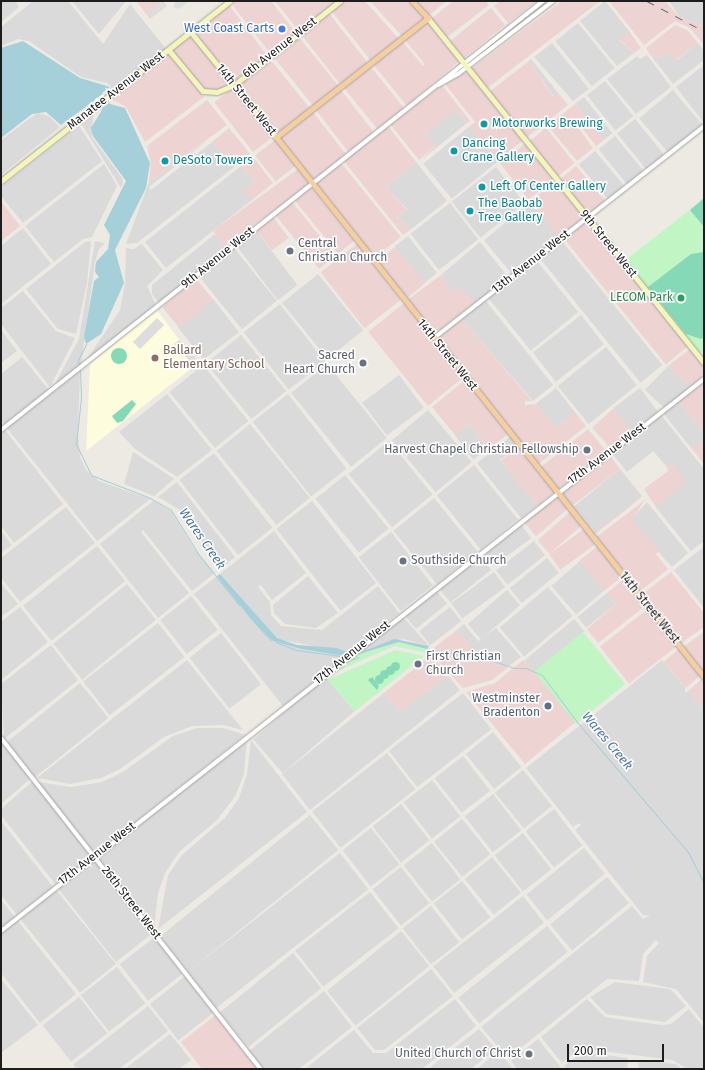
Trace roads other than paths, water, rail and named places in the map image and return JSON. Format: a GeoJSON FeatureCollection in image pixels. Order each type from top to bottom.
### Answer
{"type":"FeatureCollection","features":[{"type":"Feature","properties":{"kind":"main road","name":"Manatee Avenue West"},"geometry":{"type":"LineString","coordinates":[[1,181],[230,1]]}},
{"type":"Feature","properties":{"kind":"main road","name":"6th Avenue West"},"geometry":{"type":"LineString","coordinates":[[169,50],[198,86],[211,93],[234,85],[340,1]]}},
{"type":"Feature","properties":{"kind":"main road","name":"9th Street West"},"geometry":{"type":"LineString","coordinates":[[414,1],[704,363]]}},
{"type":"Feature","properties":{"kind":"main road"},"geometry":{"type":"LineString","coordinates":[[276,137],[428,18]]}},
{"type":"Feature","properties":{"kind":"main road","name":"14th Street West"},"geometry":{"type":"LineString","coordinates":[[191,32],[704,677]]}},
{"type":"Feature","properties":{"kind":"street"},"geometry":{"type":"LineString","coordinates":[[435,85],[543,1]]}},
{"type":"Feature","properties":{"kind":"street"},"geometry":{"type":"LineString","coordinates":[[435,85],[467,68],[553,1]]}},
{"type":"Feature","properties":{"kind":"street","name":"9th Avenue West"},"geometry":{"type":"LineString","coordinates":[[1,430],[435,85]]}},
{"type":"Feature","properties":{"kind":"street","name":"13th Avenue West"},"geometry":{"type":"LineString","coordinates":[[434,338],[704,126]]}},
{"type":"Feature","properties":{"kind":"street","name":"17th Avenue West"},"geometry":{"type":"LineString","coordinates":[[1,931],[556,492],[704,378]]}},
{"type":"Feature","properties":{"kind":"street","name":"26th Street West"},"geometry":{"type":"LineString","coordinates":[[1,738],[261,1069]]}},
{"type":"Feature","properties":{"kind":"water"},"geometry":{"type":"Polygon","coordinates":[[[23,41],[80,78],[110,87],[102,93],[110,104],[125,108],[150,163],[146,188],[115,250],[124,283],[101,334],[86,344],[84,337],[94,281],[99,277],[95,272],[96,262],[108,249],[110,235],[104,225],[126,181],[93,136],[91,128],[102,110],[95,100],[61,125],[46,112],[32,114],[1,138],[1,48],[23,41]]]}},
{"type":"Feature","properties":{"kind":"water"},"geometry":{"type":"Polygon","coordinates":[[[220,574],[277,638],[297,645],[337,648],[349,653],[345,656],[302,649],[273,641],[250,618],[217,576],[220,574]]]}},
{"type":"Feature","properties":{"kind":"water"},"geometry":{"type":"Polygon","coordinates":[[[394,639],[429,646],[427,649],[399,642],[349,657],[394,639]]]}},
{"type":"Feature","properties":{"kind":"waterway","name":"Wares Creek"},"geometry":{"type":"LineString","coordinates":[[79,366],[78,360],[86,344]]}},
{"type":"Feature","properties":{"kind":"waterway","name":"Wares Creek"},"geometry":{"type":"LineString","coordinates":[[80,369],[81,398],[76,444],[91,475],[148,497],[171,510],[199,555],[239,605]]}},
{"type":"Feature","properties":{"kind":"waterway","name":"Wares Creek"},"geometry":{"type":"LineString","coordinates":[[253,621],[271,640]]}},
{"type":"Feature","properties":{"kind":"waterway","name":"Wares Creek"},"geometry":{"type":"LineString","coordinates":[[276,642],[296,650],[341,656]]}},
{"type":"Feature","properties":{"kind":"waterway","name":"Wares Creek"},"geometry":{"type":"LineString","coordinates":[[426,649],[487,659],[514,668],[526,668],[542,675],[577,722],[688,852],[704,884]]}},
{"type":"Feature","properties":{"kind":"waterway","name":"Wares Creek"},"geometry":{"type":"LineString","coordinates":[[350,660],[359,657]]}},
{"type":"Feature","properties":{"kind":"railway"},"geometry":{"type":"LineString","coordinates":[[647,1],[704,31]]}},
{"type":"Feature","properties":{"kind":"place","name":"West Coast Carts"},"geometry":{"type":"Point","coordinates":[282,29]}},
{"type":"Feature","properties":{"kind":"place","name":"Motorworks Brewing"},"geometry":{"type":"Point","coordinates":[484,124]}},
{"type":"Feature","properties":{"kind":"place","name":"Dancing Crane Gallery"},"geometry":{"type":"Point","coordinates":[454,151]}},
{"type":"Feature","properties":{"kind":"place","name":"DeSoto Towers"},"geometry":{"type":"Point","coordinates":[165,161]}},
{"type":"Feature","properties":{"kind":"place","name":"Left Of Center Gallery"},"geometry":{"type":"Point","coordinates":[482,187]}},
{"type":"Feature","properties":{"kind":"place","name":"The Baobab Tree Gallery"},"geometry":{"type":"Point","coordinates":[470,211]}},
{"type":"Feature","properties":{"kind":"place","name":"Central Christian Church"},"geometry":{"type":"Point","coordinates":[290,251]}},
{"type":"Feature","properties":{"kind":"place","name":"LECOM Park"},"geometry":{"type":"Point","coordinates":[681,298]}},
{"type":"Feature","properties":{"kind":"place","name":"Ballard Elementary School"},"geometry":{"type":"Point","coordinates":[155,358]}},
{"type":"Feature","properties":{"kind":"place","name":"Sacred Heart Church"},"geometry":{"type":"Point","coordinates":[363,363]}},
{"type":"Feature","properties":{"kind":"place","name":"Harvest Chapel Christian Fellowship"},"geometry":{"type":"Point","coordinates":[587,450]}},
{"type":"Feature","properties":{"kind":"place","name":"Southside Church"},"geometry":{"type":"Point","coordinates":[403,561]}},
{"type":"Feature","properties":{"kind":"place","name":"First Christian Church"},"geometry":{"type":"Point","coordinates":[418,664]}},
{"type":"Feature","properties":{"kind":"place","name":"Westminster Bradenton"},"geometry":{"type":"Point","coordinates":[548,706]}},
{"type":"Feature","properties":{"kind":"place","name":"United Church of Christ"},"geometry":{"type":"Point","coordinates":[529,1054]}}]}
